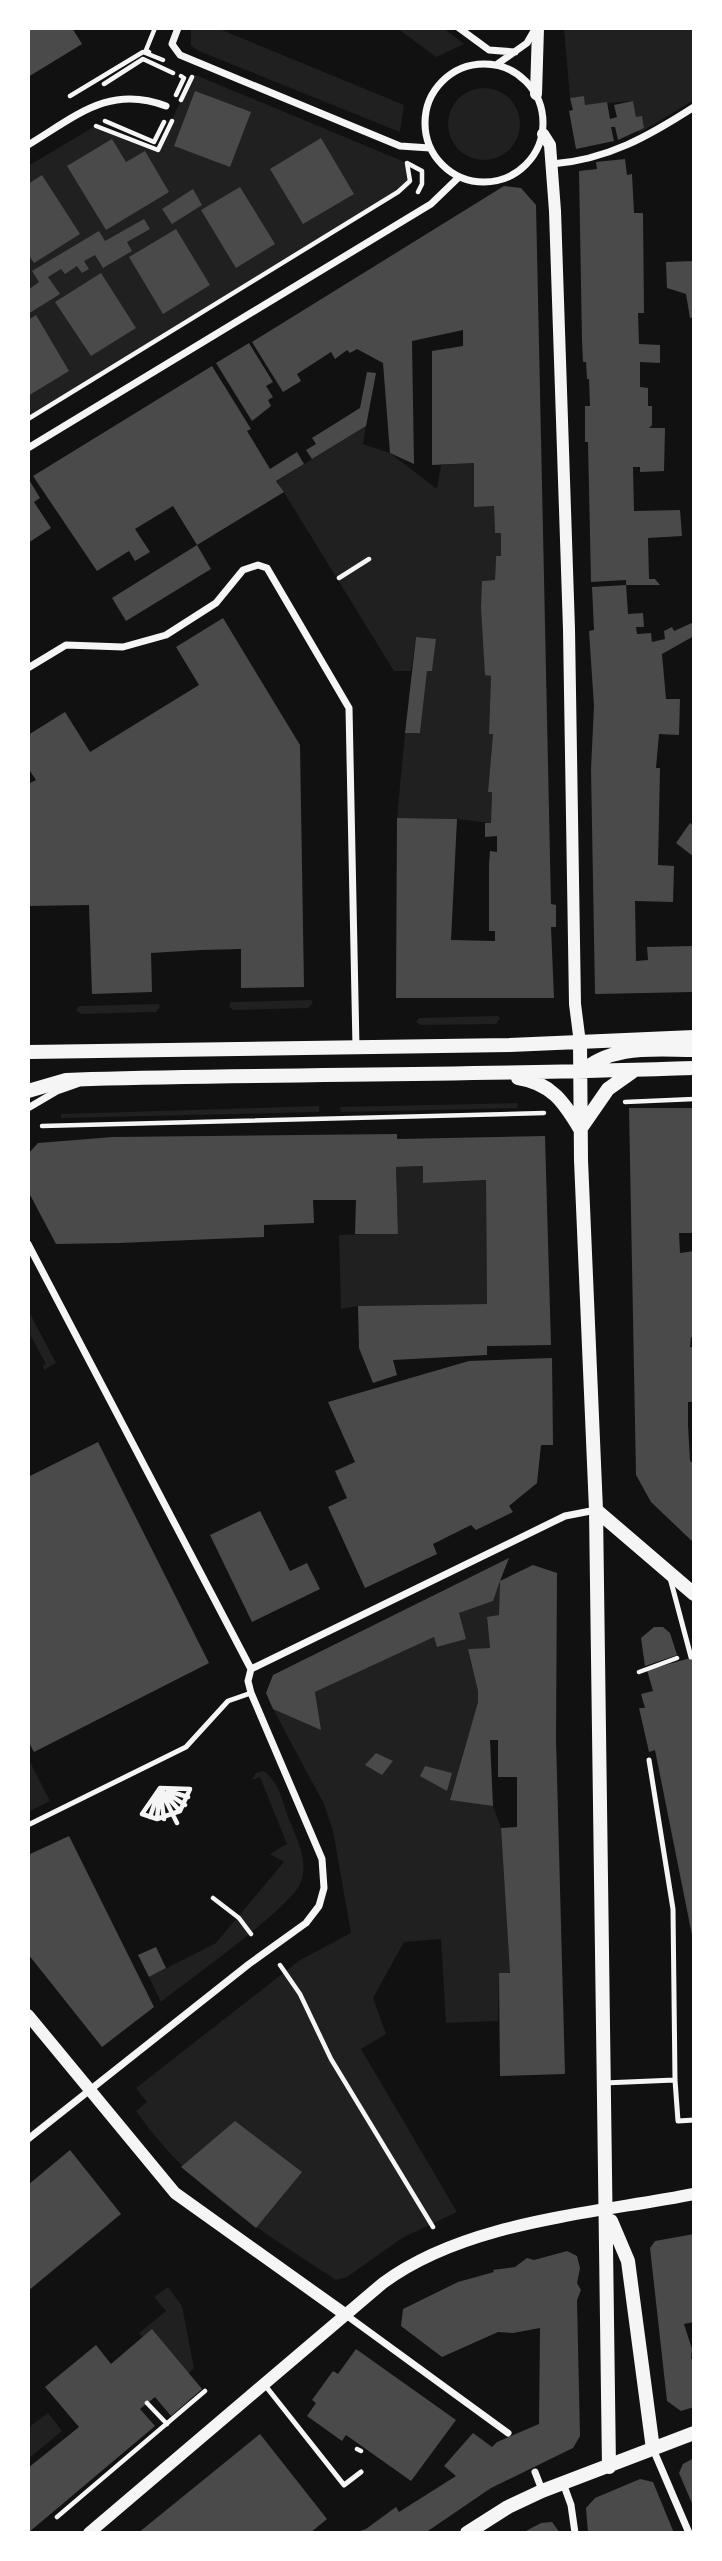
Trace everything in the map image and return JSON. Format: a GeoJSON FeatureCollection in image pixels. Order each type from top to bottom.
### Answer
{"type":"FeatureCollection","features":[{"type":"Feature","properties":{"kind":"main road"},"geometry":{"type":"LineString","coordinates":[[28,1052],[356,1048],[694,1037]]}},
{"type":"Feature","properties":{"kind":"main road"},"geometry":{"type":"LineString","coordinates":[[580,1042],[580,1129],[596,1510],[609,2467]]}},
{"type":"Feature","properties":{"kind":"main road"},"geometry":{"type":"LineString","coordinates":[[580,1073],[591,1063],[622,1051],[694,1050]]}},
{"type":"Feature","properties":{"kind":"main road"},"geometry":{"type":"LineString","coordinates":[[28,1091],[66,1080],[91,1079],[489,1073],[510,1070],[580,1073],[694,1068]]}},
{"type":"Feature","properties":{"kind":"main road"},"geometry":{"type":"LineString","coordinates":[[580,1129],[608,1089],[623,1075],[635,1071]]}},
{"type":"Feature","properties":{"kind":"main road"},"geometry":{"type":"LineString","coordinates":[[489,1073],[544,1084],[566,1106],[580,1129]]}},
{"type":"Feature","properties":{"kind":"main road"},"geometry":{"type":"LineString","coordinates":[[596,1510],[694,1594]]}},
{"type":"Feature","properties":{"kind":"main road"},"geometry":{"type":"LineString","coordinates":[[607,2211],[628,2261],[653,2449]]}},
{"type":"Feature","properties":{"kind":"main road"},"geometry":{"type":"LineString","coordinates":[[467,2533],[508,2507],[542,2491],[694,2433]]}},
{"type":"Feature","properties":{"kind":"street"},"geometry":{"type":"LineString","coordinates":[[178,28],[172,44],[180,55],[400,146],[430,148]]}},
{"type":"Feature","properties":{"kind":"street"},"geometry":{"type":"LineString","coordinates":[[458,28],[489,50],[496,65]]}},
{"type":"Feature","properties":{"kind":"street"},"geometry":{"type":"LineString","coordinates":[[496,65],[527,43],[537,28]]}},
{"type":"Feature","properties":{"kind":"street"},"geometry":{"type":"LineString","coordinates":[[536,94],[537,28]]}},
{"type":"Feature","properties":{"kind":"street"},"geometry":{"type":"LineString","coordinates":[[489,50],[515,52]]}},
{"type":"Feature","properties":{"kind":"street"},"geometry":{"type":"LineString","coordinates":[[543,134],[529,162],[511,176],[489,183],[459,177],[447,170],[430,148],[425,135],[426,113],[433,93],[442,81],[467,66],[496,65],[519,75],[536,94],[541,106],[543,134],[550,145],[569,629],[575,1004],[580,1042]]}},
{"type":"Feature","properties":{"kind":"street"},"geometry":{"type":"LineString","coordinates":[[28,145],[102,100],[148,99],[166,106]]}},
{"type":"Feature","properties":{"kind":"street"},"geometry":{"type":"LineString","coordinates":[[552,164],[604,155],[640,142],[694,107]]}},
{"type":"Feature","properties":{"kind":"street"},"geometry":{"type":"LineString","coordinates":[[28,448],[431,204],[459,177]]}},
{"type":"Feature","properties":{"kind":"street"},"geometry":{"type":"LineString","coordinates":[[28,668],[66,645],[123,647],[166,635],[216,603],[243,570],[258,565],[267,568],[349,708],[356,1048]]}},
{"type":"Feature","properties":{"kind":"street"},"geometry":{"type":"LineString","coordinates":[[28,1108],[57,1091],[91,1079]]}},
{"type":"Feature","properties":{"kind":"street"},"geometry":{"type":"LineString","coordinates":[[28,1244],[251,1669],[248,1681],[251,1693],[322,1859],[324,1888],[319,1906],[306,1923],[249,1964],[91,2092],[28,2139]]}},
{"type":"Feature","properties":{"kind":"street"},"geometry":{"type":"LineString","coordinates":[[251,1669],[565,1516],[596,1510]]}},
{"type":"Feature","properties":{"kind":"street"},"geometry":{"type":"LineString","coordinates":[[28,2015],[175,2193],[508,2433]]}},
{"type":"Feature","properties":{"kind":"street"},"geometry":{"type":"LineString","coordinates":[[89,2533],[401,2270],[448,2246],[510,2228],[694,2194]]}},
{"type":"Feature","properties":{"kind":"street"},"geometry":{"type":"LineString","coordinates":[[653,2449],[689,2533]]}},
{"type":"Feature","properties":{"kind":"street"},"geometry":{"type":"LineString","coordinates":[[535,2472],[542,2491]]}},
{"type":"Feature","properties":{"kind":"street"},"geometry":{"type":"LineString","coordinates":[[563,2483],[571,2505],[575,2533]]}},
{"type":"Feature","properties":{"kind":"lane"},"geometry":{"type":"LineString","coordinates":[[669,1571],[691,1656]]}},
{"type":"Feature","properties":{"kind":"lane"},"geometry":{"type":"LineString","coordinates":[[28,1825],[186,1747],[228,1701],[251,1693]]}},
{"type":"Feature","properties":{"kind":"lane"},"geometry":{"type":"LineString","coordinates":[[649,1759],[673,1909],[678,2121],[694,2120]]}},
{"type":"Feature","properties":{"kind":"lane"},"geometry":{"type":"LineString","coordinates":[[604,2083],[675,2080]]}},
{"type":"Feature","properties":{"kind":"lane"},"geometry":{"type":"LineString","coordinates":[[264,2384],[344,2485],[360,2472]]}},
{"type":"Feature","properties":{"kind":"path"},"geometry":{"type":"LineString","coordinates":[[28,419],[398,192],[410,181],[407,163],[417,167],[423,176],[412,199]]}},
{"type":"Feature","properties":{"kind":"path"},"geometry":{"type":"LineString","coordinates":[[28,427],[167,342]]}},
{"type":"Feature","properties":{"kind":"path"},"geometry":{"type":"LineString","coordinates":[[339,578],[369,559]]}},
{"type":"Feature","properties":{"kind":"path"},"geometry":{"type":"LineString","coordinates":[[41,1126],[526,1114]]}},
{"type":"Feature","properties":{"kind":"path"},"geometry":{"type":"LineString","coordinates":[[639,1672],[691,1656]]}},
{"type":"Feature","properties":{"kind":"path"},"geometry":{"type":"LineString","coordinates":[[160,1788],[190,1789],[180,1811],[164,1819],[150,1818],[160,1788]]}},
{"type":"Feature","properties":{"kind":"path"},"geometry":{"type":"LineString","coordinates":[[160,1788],[185,1805]]}},
{"type":"Feature","properties":{"kind":"path"},"geometry":{"type":"LineString","coordinates":[[160,1788],[180,1811]]}},
{"type":"Feature","properties":{"kind":"path"},"geometry":{"type":"LineString","coordinates":[[160,1788],[177,1823]]}},
{"type":"Feature","properties":{"kind":"path"},"geometry":{"type":"LineString","coordinates":[[160,1788],[164,1819]]}},
{"type":"Feature","properties":{"kind":"path"},"geometry":{"type":"LineString","coordinates":[[157,1819],[160,1788]]}},
{"type":"Feature","properties":{"kind":"path"},"geometry":{"type":"LineString","coordinates":[[213,1898],[239,1918],[251,1934]]}},
{"type":"Feature","properties":{"kind":"path"},"geometry":{"type":"LineString","coordinates":[[280,1965],[300,1994],[331,2059],[433,2227]]}},
{"type":"Feature","properties":{"kind":"path"},"geometry":{"type":"LineString","coordinates":[[57,2517],[205,2391]]}},
{"type":"Feature","properties":{"kind":"path"},"geometry":{"type":"LineString","coordinates":[[148,2403],[167,2424]]}},
{"type":"Feature","properties":{"kind":"shaded area"},"geometry":{"type":"Polygon","coordinates":[[[191,28],[217,28],[404,105],[400,132],[199,51],[191,46],[191,28]]]}},
{"type":"Feature","properties":{"kind":"shaded area"},"geometry":{"type":"Polygon","coordinates":[[[397,28],[443,28],[464,44],[436,57],[397,28]]]}},
{"type":"Feature","properties":{"kind":"shaded area"},"geometry":{"type":"Polygon","coordinates":[[[564,28],[694,28],[694,100],[639,133],[638,129],[644,127],[642,117],[636,117],[633,101],[585,105],[584,96],[570,98],[564,28]]]}},
{"type":"Feature","properties":{"kind":"shaded area"},"geometry":{"type":"Polygon","coordinates":[[[193,74],[407,163],[410,181],[398,192],[28,419],[28,166],[97,125],[158,150],[193,74]]]}},
{"type":"Feature","properties":{"kind":"shaded area"},"geometry":{"type":"Polygon","coordinates":[[[484,88],[498,91],[510,98],[517,110],[520,124],[517,138],[510,150],[498,157],[484,160],[470,157],[458,150],[451,138],[448,124],[451,110],[458,98],[470,91],[484,88]]]}},
{"type":"Feature","properties":{"kind":"shaded area"},"geometry":{"type":"Polygon","coordinates":[[[366,426],[363,444],[390,453],[437,489],[441,465],[474,463],[474,507],[494,506],[495,532],[501,533],[501,556],[496,556],[495,580],[482,581],[485,674],[491,676],[489,734],[493,734],[488,792],[492,792],[491,823],[457,819],[397,818],[405,733],[420,733],[427,671],[432,671],[436,639],[416,637],[411,671],[394,671],[277,481],[366,426]]]}},
{"type":"Feature","properties":{"kind":"shaded area"},"geometry":{"type":"Polygon","coordinates":[[[311,1000],[313,1003],[308,1008],[233,1010],[229,1006],[231,1002],[311,1000]]]}},
{"type":"Feature","properties":{"kind":"shaded area"},"geometry":{"type":"Polygon","coordinates":[[[159,1004],[156,1012],[81,1014],[76,1010],[79,1006],[159,1004]]]}},
{"type":"Feature","properties":{"kind":"shaded area"},"geometry":{"type":"Polygon","coordinates":[[[419,1018],[500,1018],[496,1024],[421,1025],[416,1022],[419,1018]]]}},
{"type":"Feature","properties":{"kind":"shaded area"},"geometry":{"type":"Polygon","coordinates":[[[517,1103],[518,1108],[341,1112],[340,1107],[517,1103]]]}},
{"type":"Feature","properties":{"kind":"shaded area"},"geometry":{"type":"Polygon","coordinates":[[[319,1106],[319,1112],[61,1118],[61,1114],[319,1106]]]}},
{"type":"Feature","properties":{"kind":"shaded area"},"geometry":{"type":"Polygon","coordinates":[[[423,1166],[424,1183],[486,1180],[487,1304],[358,1306],[341,1309],[339,1235],[398,1233],[396,1167],[423,1166]]]}},
{"type":"Feature","properties":{"kind":"shaded area"},"geometry":{"type":"Polygon","coordinates":[[[28,1310],[56,1363],[44,1370],[43,1366],[46,1364],[28,1331],[28,1310]]]}},
{"type":"Feature","properties":{"kind":"shaded area"},"geometry":{"type":"Polygon","coordinates":[[[500,1581],[499,1615],[487,1618],[490,1648],[468,1649],[478,1702],[450,1799],[493,1806],[501,1828],[510,1973],[499,1974],[498,2021],[446,2023],[441,1939],[404,1942],[373,1998],[386,2034],[361,2049],[457,2212],[402,2238],[347,2277],[336,2280],[252,2224],[180,2163],[136,2111],[147,2102],[136,2088],[300,1960],[351,1933],[333,1831],[324,1804],[273,1709],[320,1729],[315,1692],[434,1637],[437,1647],[465,1639],[459,1613],[492,1601],[500,1581]]]}},
{"type":"Feature","properties":{"kind":"shaded area"},"geometry":{"type":"Polygon","coordinates":[[[28,1758],[50,1801],[28,1812],[28,1758]]]}},
{"type":"Feature","properties":{"kind":"shaded area"},"geometry":{"type":"Polygon","coordinates":[[[263,1771],[276,1785],[298,1841],[303,1859],[300,1884],[292,1896],[258,1927],[161,2002],[149,1977],[216,1943],[284,1862],[270,1854],[287,1844],[260,1777],[252,1780],[256,1773],[263,1771]]]}},
{"type":"Feature","properties":{"kind":"shaded area"},"geometry":{"type":"Polygon","coordinates":[[[168,2287],[182,2306],[194,2368],[188,2374],[153,2330],[143,2337],[139,2333],[166,2311],[154,2297],[168,2287]]]}},
{"type":"Feature","properties":{"kind":"shaded area"},"geometry":{"type":"Polygon","coordinates":[[[48,2413],[62,2431],[28,2459],[28,2428],[48,2413]]]}},
{"type":"Feature","properties":{"kind":"building"},"geometry":{"type":"Polygon","coordinates":[[[28,28],[72,28],[82,44],[28,77],[28,28]]]}},
{"type":"Feature","properties":{"kind":"building"},"geometry":{"type":"Polygon","coordinates":[[[195,91],[251,112],[230,167],[174,146],[195,91]]]}},
{"type":"Feature","properties":{"kind":"building"},"geometry":{"type":"Polygon","coordinates":[[[584,96],[585,105],[607,102],[610,119],[617,117],[614,105],[633,101],[636,117],[642,116],[644,128],[618,140],[615,127],[611,127],[614,141],[576,149],[569,111],[573,110],[570,98],[584,96]]]}},
{"type":"Feature","properties":{"kind":"building"},"geometry":{"type":"Polygon","coordinates":[[[321,138],[354,194],[303,224],[270,169],[321,138]]]}},
{"type":"Feature","properties":{"kind":"building"},"geometry":{"type":"Polygon","coordinates":[[[112,139],[126,162],[145,151],[169,192],[106,230],[67,166],[112,139]]]}},
{"type":"Feature","properties":{"kind":"building"},"geometry":{"type":"Polygon","coordinates":[[[625,159],[627,175],[632,174],[634,213],[643,213],[644,313],[638,313],[639,344],[660,345],[660,363],[640,362],[640,387],[648,388],[648,406],[652,406],[652,425],[649,428],[665,428],[664,471],[640,472],[640,467],[633,467],[634,511],[680,510],[682,536],[648,538],[649,579],[655,579],[660,585],[626,585],[626,580],[591,582],[588,442],[585,442],[585,406],[590,406],[589,379],[586,362],[583,362],[582,341],[579,171],[597,169],[596,162],[625,159]]]}},
{"type":"Feature","properties":{"kind":"building"},"geometry":{"type":"Polygon","coordinates":[[[42,175],[80,234],[34,263],[28,254],[28,184],[42,175]]]}},
{"type":"Feature","properties":{"kind":"building"},"geometry":{"type":"Polygon","coordinates":[[[504,186],[521,188],[536,205],[551,904],[556,905],[556,927],[551,927],[554,998],[396,998],[397,818],[457,819],[451,940],[495,941],[495,931],[489,931],[489,865],[490,851],[497,852],[497,836],[485,837],[485,823],[491,823],[492,792],[488,792],[493,734],[489,734],[491,676],[485,675],[481,607],[482,581],[495,580],[496,556],[501,556],[501,533],[495,533],[494,506],[474,507],[474,463],[432,465],[432,351],[463,346],[463,330],[412,341],[414,464],[390,453],[383,363],[357,349],[350,353],[347,350],[335,359],[331,352],[297,374],[301,381],[283,392],[252,342],[504,186]]]}},
{"type":"Feature","properties":{"kind":"building"},"geometry":{"type":"Polygon","coordinates":[[[240,187],[275,244],[236,268],[201,210],[240,187]]]}},
{"type":"Feature","properties":{"kind":"building"},"geometry":{"type":"Polygon","coordinates":[[[193,189],[202,205],[172,224],[162,209],[193,189]]]}},
{"type":"Feature","properties":{"kind":"building"},"geometry":{"type":"Polygon","coordinates":[[[144,219],[150,229],[127,242],[132,251],[103,268],[95,255],[84,261],[89,269],[82,273],[77,266],[65,274],[61,269],[48,277],[60,294],[28,314],[28,290],[39,282],[32,271],[99,231],[105,241],[144,219]]]}},
{"type":"Feature","properties":{"kind":"building"},"geometry":{"type":"Polygon","coordinates":[[[176,229],[210,285],[163,314],[129,257],[176,229]]]}},
{"type":"Feature","properties":{"kind":"building"},"geometry":{"type":"Polygon","coordinates":[[[694,261],[694,317],[690,318],[686,294],[667,288],[666,262],[694,261]]]}},
{"type":"Feature","properties":{"kind":"building"},"geometry":{"type":"Polygon","coordinates":[[[101,273],[136,328],[91,356],[55,302],[101,273]]]}},
{"type":"Feature","properties":{"kind":"building"},"geometry":{"type":"Polygon","coordinates":[[[36,315],[69,371],[28,396],[28,320],[36,315]]]}},
{"type":"Feature","properties":{"kind":"building"},"geometry":{"type":"Polygon","coordinates":[[[249,343],[273,382],[266,386],[273,397],[268,400],[271,406],[252,421],[216,363],[249,343]]]}},
{"type":"Feature","properties":{"kind":"building"},"geometry":{"type":"Polygon","coordinates":[[[212,366],[251,429],[247,431],[270,469],[297,452],[304,464],[276,481],[284,492],[197,545],[173,506],[135,529],[150,552],[135,561],[129,551],[97,571],[33,476],[212,366]]]}},
{"type":"Feature","properties":{"kind":"building"},"geometry":{"type":"Polygon","coordinates":[[[367,372],[376,373],[366,426],[312,459],[306,450],[316,444],[312,438],[360,408],[367,372]]]}},
{"type":"Feature","properties":{"kind":"building"},"geometry":{"type":"Polygon","coordinates":[[[28,478],[40,498],[34,502],[51,528],[28,543],[28,478]]]}},
{"type":"Feature","properties":{"kind":"building"},"geometry":{"type":"Polygon","coordinates":[[[197,545],[211,569],[126,621],[112,598],[197,545]]]}},
{"type":"Feature","properties":{"kind":"building"},"geometry":{"type":"Polygon","coordinates":[[[626,585],[628,614],[643,613],[644,627],[636,627],[637,634],[651,633],[652,642],[665,639],[664,631],[672,627],[674,631],[694,622],[694,636],[662,654],[666,699],[680,699],[679,735],[659,734],[656,768],[660,768],[658,865],[674,866],[673,902],[635,901],[636,961],[648,960],[647,947],[694,946],[694,992],[595,994],[591,769],[594,706],[589,631],[594,630],[592,587],[626,585]]]}},
{"type":"Feature","properties":{"kind":"building"},"geometry":{"type":"Polygon","coordinates":[[[223,618],[300,745],[304,987],[241,988],[241,949],[201,950],[151,953],[152,992],[92,994],[89,905],[28,906],[28,784],[36,780],[28,768],[28,735],[65,712],[90,752],[199,685],[176,647],[223,618]]]}},
{"type":"Feature","properties":{"kind":"building"},"geometry":{"type":"Polygon","coordinates":[[[416,637],[436,639],[432,671],[427,671],[420,733],[405,733],[416,637]]]}},
{"type":"Feature","properties":{"kind":"building"},"geometry":{"type":"Polygon","coordinates":[[[690,823],[694,826],[694,857],[676,843],[690,823]]]}},
{"type":"Feature","properties":{"kind":"building"},"geometry":{"type":"Polygon","coordinates":[[[629,1108],[694,1108],[694,1233],[679,1233],[680,1253],[694,1251],[694,1337],[691,1337],[690,1347],[694,1347],[694,1402],[688,1402],[688,1425],[690,1461],[694,1464],[694,1543],[651,1502],[636,1475],[629,1108]]]}},
{"type":"Feature","properties":{"kind":"building"},"geometry":{"type":"Polygon","coordinates":[[[397,1134],[397,1139],[545,1136],[551,1345],[487,1346],[487,1355],[393,1360],[397,1375],[373,1383],[359,1348],[358,1306],[487,1304],[486,1180],[423,1183],[423,1166],[396,1167],[398,1234],[355,1234],[356,1200],[313,1200],[314,1223],[264,1225],[264,1237],[119,1243],[56,1244],[28,1191],[28,1154],[38,1143],[113,1137],[397,1134]]]}},
{"type":"Feature","properties":{"kind":"building"},"geometry":{"type":"Polygon","coordinates":[[[552,1358],[553,1445],[541,1445],[537,1483],[509,1506],[513,1512],[476,1530],[471,1525],[433,1544],[437,1554],[365,1588],[328,1507],[347,1498],[335,1471],[355,1462],[328,1402],[469,1361],[552,1358]]]}},
{"type":"Feature","properties":{"kind":"building"},"geometry":{"type":"Polygon","coordinates":[[[98,1442],[209,1663],[34,1752],[28,1741],[28,1477],[98,1442]]]}},
{"type":"Feature","properties":{"kind":"building"},"geometry":{"type":"Polygon","coordinates":[[[260,1511],[290,1571],[307,1563],[320,1589],[252,1622],[210,1535],[260,1511]]]}},
{"type":"Feature","properties":{"kind":"building"},"geometry":{"type":"Polygon","coordinates":[[[509,1558],[493,1601],[459,1613],[466,1639],[437,1647],[434,1637],[315,1692],[321,1730],[273,1709],[266,1693],[273,1675],[509,1558]]]}},
{"type":"Feature","properties":{"kind":"building"},"geometry":{"type":"Polygon","coordinates":[[[533,1565],[557,1573],[556,1739],[565,2074],[500,2076],[499,1973],[510,1973],[501,1828],[517,1827],[517,1777],[498,1777],[498,1740],[490,1740],[493,1806],[450,1800],[478,1702],[468,1649],[490,1648],[487,1617],[499,1615],[500,1581],[533,1565]]]}},
{"type":"Feature","properties":{"kind":"building"},"geometry":{"type":"Polygon","coordinates":[[[654,1627],[663,1627],[670,1633],[677,1655],[645,1666],[641,1638],[654,1627]]]}},
{"type":"Feature","properties":{"kind":"building"},"geometry":{"type":"Polygon","coordinates":[[[694,1657],[693,1940],[655,1750],[649,1752],[639,1708],[645,1708],[641,1694],[653,1691],[647,1670],[694,1657]]]}},
{"type":"Feature","properties":{"kind":"building"},"geometry":{"type":"Polygon","coordinates":[[[376,1753],[393,1761],[382,1775],[365,1765],[376,1753]]]}},
{"type":"Feature","properties":{"kind":"building"},"geometry":{"type":"Polygon","coordinates":[[[425,1766],[452,1773],[447,1791],[420,1776],[425,1766]]]}},
{"type":"Feature","properties":{"kind":"building"},"geometry":{"type":"Polygon","coordinates":[[[69,1836],[154,2007],[102,2047],[28,1954],[28,1855],[69,1836]]]}},
{"type":"Feature","properties":{"kind":"building"},"geometry":{"type":"Polygon","coordinates":[[[156,1947],[166,1968],[149,1977],[138,1955],[156,1947]]]}},
{"type":"Feature","properties":{"kind":"building"},"geometry":{"type":"Polygon","coordinates":[[[235,2121],[302,2172],[256,2228],[181,2167],[235,2121]]]}},
{"type":"Feature","properties":{"kind":"building"},"geometry":{"type":"Polygon","coordinates":[[[70,2150],[121,2214],[28,2291],[28,2185],[70,2150]]]}},
{"type":"Feature","properties":{"kind":"building"},"geometry":{"type":"Polygon","coordinates":[[[694,2234],[694,2322],[684,2324],[692,2349],[691,2359],[694,2359],[694,2407],[681,2411],[667,2401],[650,2248],[655,2241],[694,2234]]]}},
{"type":"Feature","properties":{"kind":"building"},"geometry":{"type":"Polygon","coordinates":[[[567,2251],[577,2256],[580,2268],[577,2283],[581,2290],[577,2300],[580,2436],[573,2448],[491,2488],[425,2533],[354,2533],[366,2529],[396,2507],[399,2512],[456,2476],[444,2466],[473,2433],[492,2447],[497,2442],[539,2424],[540,2328],[513,2333],[498,2332],[442,2357],[401,2326],[403,2309],[458,2282],[494,2272],[493,2270],[515,2267],[527,2258],[534,2260],[567,2251]]]}},
{"type":"Feature","properties":{"kind":"building"},"geometry":{"type":"Polygon","coordinates":[[[152,2329],[202,2389],[171,2416],[155,2397],[140,2409],[155,2426],[28,2533],[28,2468],[79,2427],[45,2387],[96,2345],[111,2364],[152,2329]]]}},
{"type":"Feature","properties":{"kind":"building"},"geometry":{"type":"Polygon","coordinates":[[[356,2349],[456,2420],[411,2481],[346,2435],[342,2441],[307,2416],[316,2403],[312,2400],[333,2371],[338,2374],[356,2349]]]}},
{"type":"Feature","properties":{"kind":"building"},"geometry":{"type":"Polygon","coordinates":[[[260,2434],[327,2519],[310,2533],[138,2533],[260,2434]]]}},
{"type":"Feature","properties":{"kind":"building"},"geometry":{"type":"Polygon","coordinates":[[[694,2458],[694,2508],[679,2473],[683,2464],[694,2458]]]}},
{"type":"Feature","properties":{"kind":"building"},"geometry":{"type":"Polygon","coordinates":[[[640,2479],[653,2482],[674,2533],[588,2533],[586,2508],[595,2498],[640,2479]]]}},
{"type":"Feature","properties":{"kind":"building"},"geometry":{"type":"Polygon","coordinates":[[[552,2522],[560,2533],[522,2533],[541,2523],[552,2522]]]}}]}
